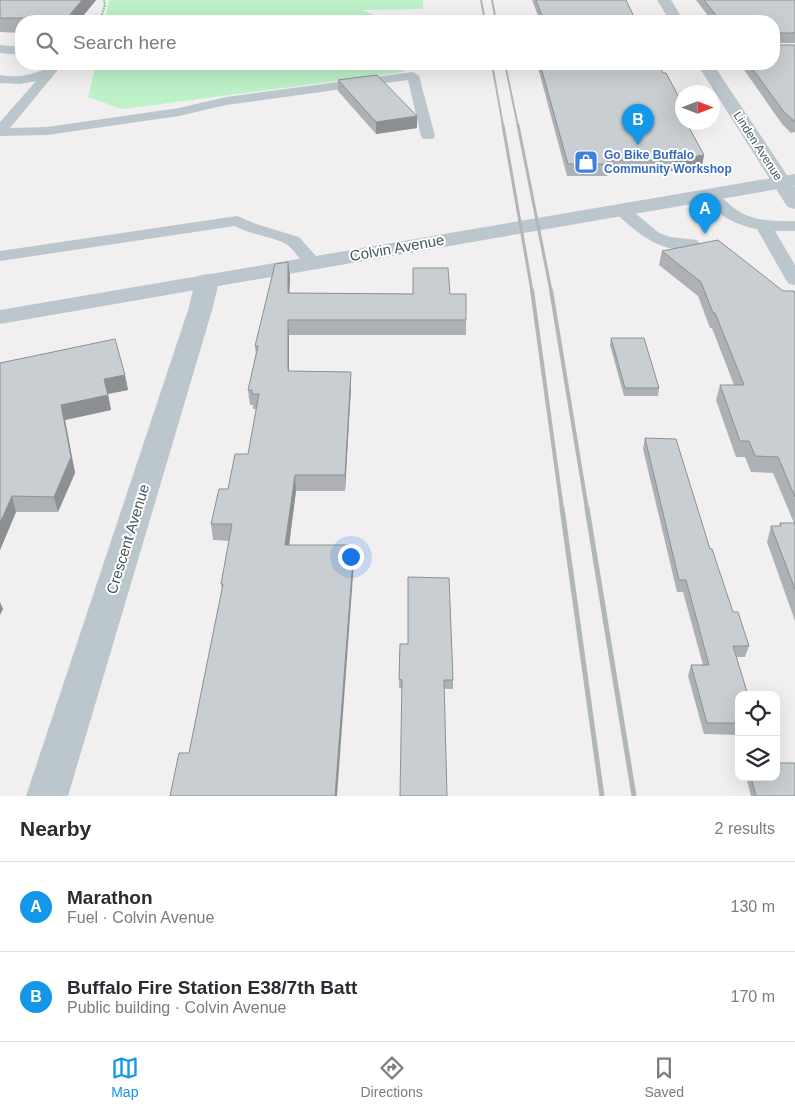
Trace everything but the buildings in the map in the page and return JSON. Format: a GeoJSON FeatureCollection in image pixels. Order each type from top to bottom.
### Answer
{"type":"FeatureCollection","features":[{"type":"Feature","properties":{"kind":"street"},"geometry":{"type":"LineString","coordinates":[[664,0],[673,15]]}},
{"type":"Feature","properties":{"kind":"street","name":"Linden Avenue"},"geometry":{"type":"LineString","coordinates":[[709,70],[789,181],[795,203]]}},
{"type":"Feature","properties":{"kind":"street","name":"Colvin Avenue"},"geometry":{"type":"LineString","coordinates":[[0,317],[789,181]]}},
{"type":"Feature","properties":{"kind":"street","name":"Crescent Avenue"},"geometry":{"type":"LineString","coordinates":[[47,796],[201,307],[207,281]]}},
{"type":"Feature","properties":{"kind":"lane"},"geometry":{"type":"LineString","coordinates":[[0,49],[15,50]]}},
{"type":"Feature","properties":{"kind":"lane"},"geometry":{"type":"LineString","coordinates":[[5,80],[36,77],[47,70]]}},
{"type":"Feature","properties":{"kind":"lane"},"geometry":{"type":"LineString","coordinates":[[0,131],[24,104],[50,70]]}},
{"type":"Feature","properties":{"kind":"lane"},"geometry":{"type":"LineString","coordinates":[[0,131],[47,130],[179,112],[226,101],[413,76],[428,136]]}},
{"type":"Feature","properties":{"kind":"lane"},"geometry":{"type":"LineString","coordinates":[[5,80],[24,104]]}},
{"type":"Feature","properties":{"kind":"lane"},"geometry":{"type":"LineString","coordinates":[[709,195],[733,215],[795,280]]}},
{"type":"Feature","properties":{"kind":"lane"},"geometry":{"type":"LineString","coordinates":[[623,210],[652,237],[682,242]]}},
{"type":"Feature","properties":{"kind":"lane"},"geometry":{"type":"LineString","coordinates":[[0,256],[237,221],[250,228],[293,241],[313,263]]}},
{"type":"Feature","properties":{"kind":"lane"},"geometry":{"type":"LineString","coordinates":[[746,228],[795,226]]}},
{"type":"Feature","properties":{"kind":"path"},"geometry":{"type":"LineString","coordinates":[[102,15],[105,6],[104,0]]}},
{"type":"Feature","properties":{"kind":"green space"},"geometry":{"type":"Polygon","coordinates":[[[109,0],[423,0],[423,9],[362,10],[374,15],[106,15],[109,0]]]}},
{"type":"Feature","properties":{"kind":"green space"},"geometry":{"type":"Polygon","coordinates":[[[95,70],[404,70],[404,72],[122,109],[88,97],[95,70]]]}},
{"type":"Feature","properties":{"kind":"railway"},"geometry":{"type":"LineString","coordinates":[[481,0],[484,15]]}},
{"type":"Feature","properties":{"kind":"railway"},"geometry":{"type":"LineString","coordinates":[[492,0],[495,15]]}},
{"type":"Feature","properties":{"kind":"railway"},"geometry":{"type":"LineString","coordinates":[[493,70],[503,126]]}},
{"type":"Feature","properties":{"kind":"railway"},"geometry":{"type":"LineString","coordinates":[[506,70],[518,126]]}},
{"type":"Feature","properties":{"kind":"railway"},"geometry":{"type":"LineString","coordinates":[[503,125],[532,291]]}},
{"type":"Feature","properties":{"kind":"railway"},"geometry":{"type":"LineString","coordinates":[[518,125],[551,291]]}},
{"type":"Feature","properties":{"kind":"railway"},"geometry":{"type":"LineString","coordinates":[[532,290],[562,509]]}},
{"type":"Feature","properties":{"kind":"railway"},"geometry":{"type":"LineString","coordinates":[[551,290],[587,509]]}},
{"type":"Feature","properties":{"kind":"railway"},"geometry":{"type":"LineString","coordinates":[[562,508],[602,796]]}},
{"type":"Feature","properties":{"kind":"railway"},"geometry":{"type":"LineString","coordinates":[[587,508],[634,796]]}},
{"type":"Feature","properties":{"kind":"place","name":"Buffalo Fire Station E38/7th Batt"},"geometry":{"type":"Point","coordinates":[638,145]}},
{"type":"Feature","properties":{"kind":"place","name":"Go Bike Buffalo Community Workshop"},"geometry":{"type":"Point","coordinates":[586,162]}},
{"type":"Feature","properties":{"kind":"place","name":"Marathon"},"geometry":{"type":"Point","coordinates":[705,234]}}]}
